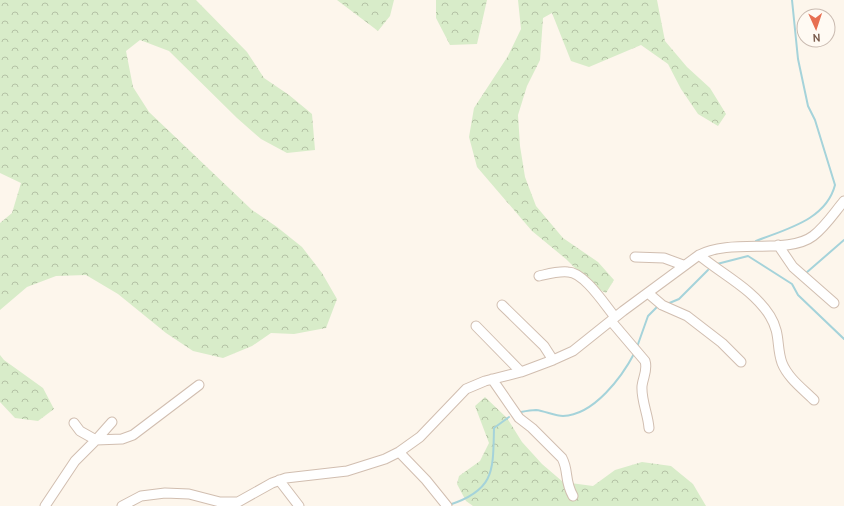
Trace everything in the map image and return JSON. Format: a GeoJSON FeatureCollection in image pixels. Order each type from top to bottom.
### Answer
{"type":"FeatureCollection","features":[{"type":"Feature","properties":{"kind":"street"},"geometry":{"type":"LineString","coordinates":[[122,506],[140,496],[165,493],[189,494],[220,502],[238,502],[279,480],[294,476],[347,471],[374,464],[399,452],[420,437],[459,394],[475,384],[521,372],[573,351],[683,265],[699,255],[724,248],[796,243],[813,236],[844,201]]}},
{"type":"Feature","properties":{"kind":"street"},"geometry":{"type":"LineString","coordinates":[[778,245],[794,267],[834,304]]}},
{"type":"Feature","properties":{"kind":"street"},"geometry":{"type":"LineString","coordinates":[[699,255],[745,289],[765,309],[777,331],[781,356],[785,368],[814,400]]}},
{"type":"Feature","properties":{"kind":"street"},"geometry":{"type":"LineString","coordinates":[[635,257],[664,258],[683,265]]}},
{"type":"Feature","properties":{"kind":"street"},"geometry":{"type":"LineString","coordinates":[[539,276],[568,272],[573,273],[588,285],[646,364],[642,395],[648,416],[649,428]]}},
{"type":"Feature","properties":{"kind":"street"},"geometry":{"type":"LineString","coordinates":[[648,293],[662,305],[687,316],[722,343],[741,362]]}},
{"type":"Feature","properties":{"kind":"street"},"geometry":{"type":"LineString","coordinates":[[502,304],[544,346],[553,360]]}},
{"type":"Feature","properties":{"kind":"street"},"geometry":{"type":"LineString","coordinates":[[476,326],[521,372]]}},
{"type":"Feature","properties":{"kind":"street"},"geometry":{"type":"LineString","coordinates":[[492,379],[519,418],[532,428],[562,458],[565,463],[567,484],[573,496]]}},
{"type":"Feature","properties":{"kind":"street"},"geometry":{"type":"LineString","coordinates":[[74,423],[80,431],[96,440],[122,439],[133,435],[199,385]]}},
{"type":"Feature","properties":{"kind":"street"},"geometry":{"type":"LineString","coordinates":[[45,506],[76,461],[112,422]]}},
{"type":"Feature","properties":{"kind":"street"},"geometry":{"type":"LineString","coordinates":[[399,452],[426,480],[444,503]]}},
{"type":"Feature","properties":{"kind":"street"},"geometry":{"type":"LineString","coordinates":[[279,480],[299,506]]}},
{"type":"Feature","properties":{"kind":"green space"},"geometry":{"type":"Polygon","coordinates":[[[0,0],[196,0],[247,52],[264,78],[289,95],[312,114],[315,150],[287,153],[261,139],[237,118],[169,51],[140,40],[126,51],[133,87],[149,112],[252,210],[277,227],[302,247],[322,273],[337,299],[326,328],[294,334],[271,333],[252,346],[223,358],[193,351],[166,333],[118,294],[86,275],[56,276],[27,287],[0,310],[0,223],[12,213],[21,183],[0,173],[0,0]]]}},
{"type":"Feature","properties":{"kind":"green space"},"geometry":{"type":"Polygon","coordinates":[[[337,0],[394,0],[390,16],[378,31],[337,0]]]}},
{"type":"Feature","properties":{"kind":"green space"},"geometry":{"type":"Polygon","coordinates":[[[436,0],[487,0],[477,44],[450,45],[436,18],[436,0]]]}},
{"type":"Feature","properties":{"kind":"green space"},"geometry":{"type":"Polygon","coordinates":[[[518,0],[657,0],[665,41],[687,67],[710,88],[726,114],[718,126],[698,114],[681,89],[668,64],[641,45],[589,67],[571,61],[552,13],[543,18],[540,60],[527,86],[518,115],[520,146],[525,177],[536,206],[563,238],[598,262],[614,280],[606,293],[593,286],[566,259],[532,231],[477,167],[469,137],[474,108],[508,56],[521,29],[518,0]]]}},
{"type":"Feature","properties":{"kind":"green space"},"geometry":{"type":"Polygon","coordinates":[[[0,355],[4,360],[43,388],[54,409],[38,421],[15,418],[0,402],[0,355]]]}},
{"type":"Feature","properties":{"kind":"green space"},"geometry":{"type":"Polygon","coordinates":[[[485,397],[507,418],[522,442],[542,464],[563,482],[593,486],[615,470],[642,462],[671,466],[693,484],[706,506],[473,506],[466,501],[457,484],[459,476],[480,461],[489,443],[475,406],[485,397]]]}},
{"type":"Feature","properties":{"kind":"waterway"},"geometry":{"type":"LineString","coordinates":[[756,241],[792,227],[814,215],[823,207],[830,197],[835,185],[815,120],[808,106],[798,59],[792,0]]}},
{"type":"Feature","properties":{"kind":"waterway"},"geometry":{"type":"LineString","coordinates":[[806,273],[844,240]]}},
{"type":"Feature","properties":{"kind":"waterway"},"geometry":{"type":"LineString","coordinates":[[717,264],[748,256],[792,284],[798,295],[844,339]]}},
{"type":"Feature","properties":{"kind":"waterway"},"geometry":{"type":"LineString","coordinates":[[667,304],[679,299],[708,270]]}},
{"type":"Feature","properties":{"kind":"waterway"},"geometry":{"type":"LineString","coordinates":[[637,347],[648,316],[657,307]]}},
{"type":"Feature","properties":{"kind":"waterway"},"geometry":{"type":"LineString","coordinates":[[521,412],[536,410],[563,416],[574,414],[586,409],[596,402],[615,383],[635,352]]}},
{"type":"Feature","properties":{"kind":"waterway"},"geometry":{"type":"LineString","coordinates":[[449,505],[475,493],[483,485],[488,477],[491,467],[494,428],[509,417]]}}]}
